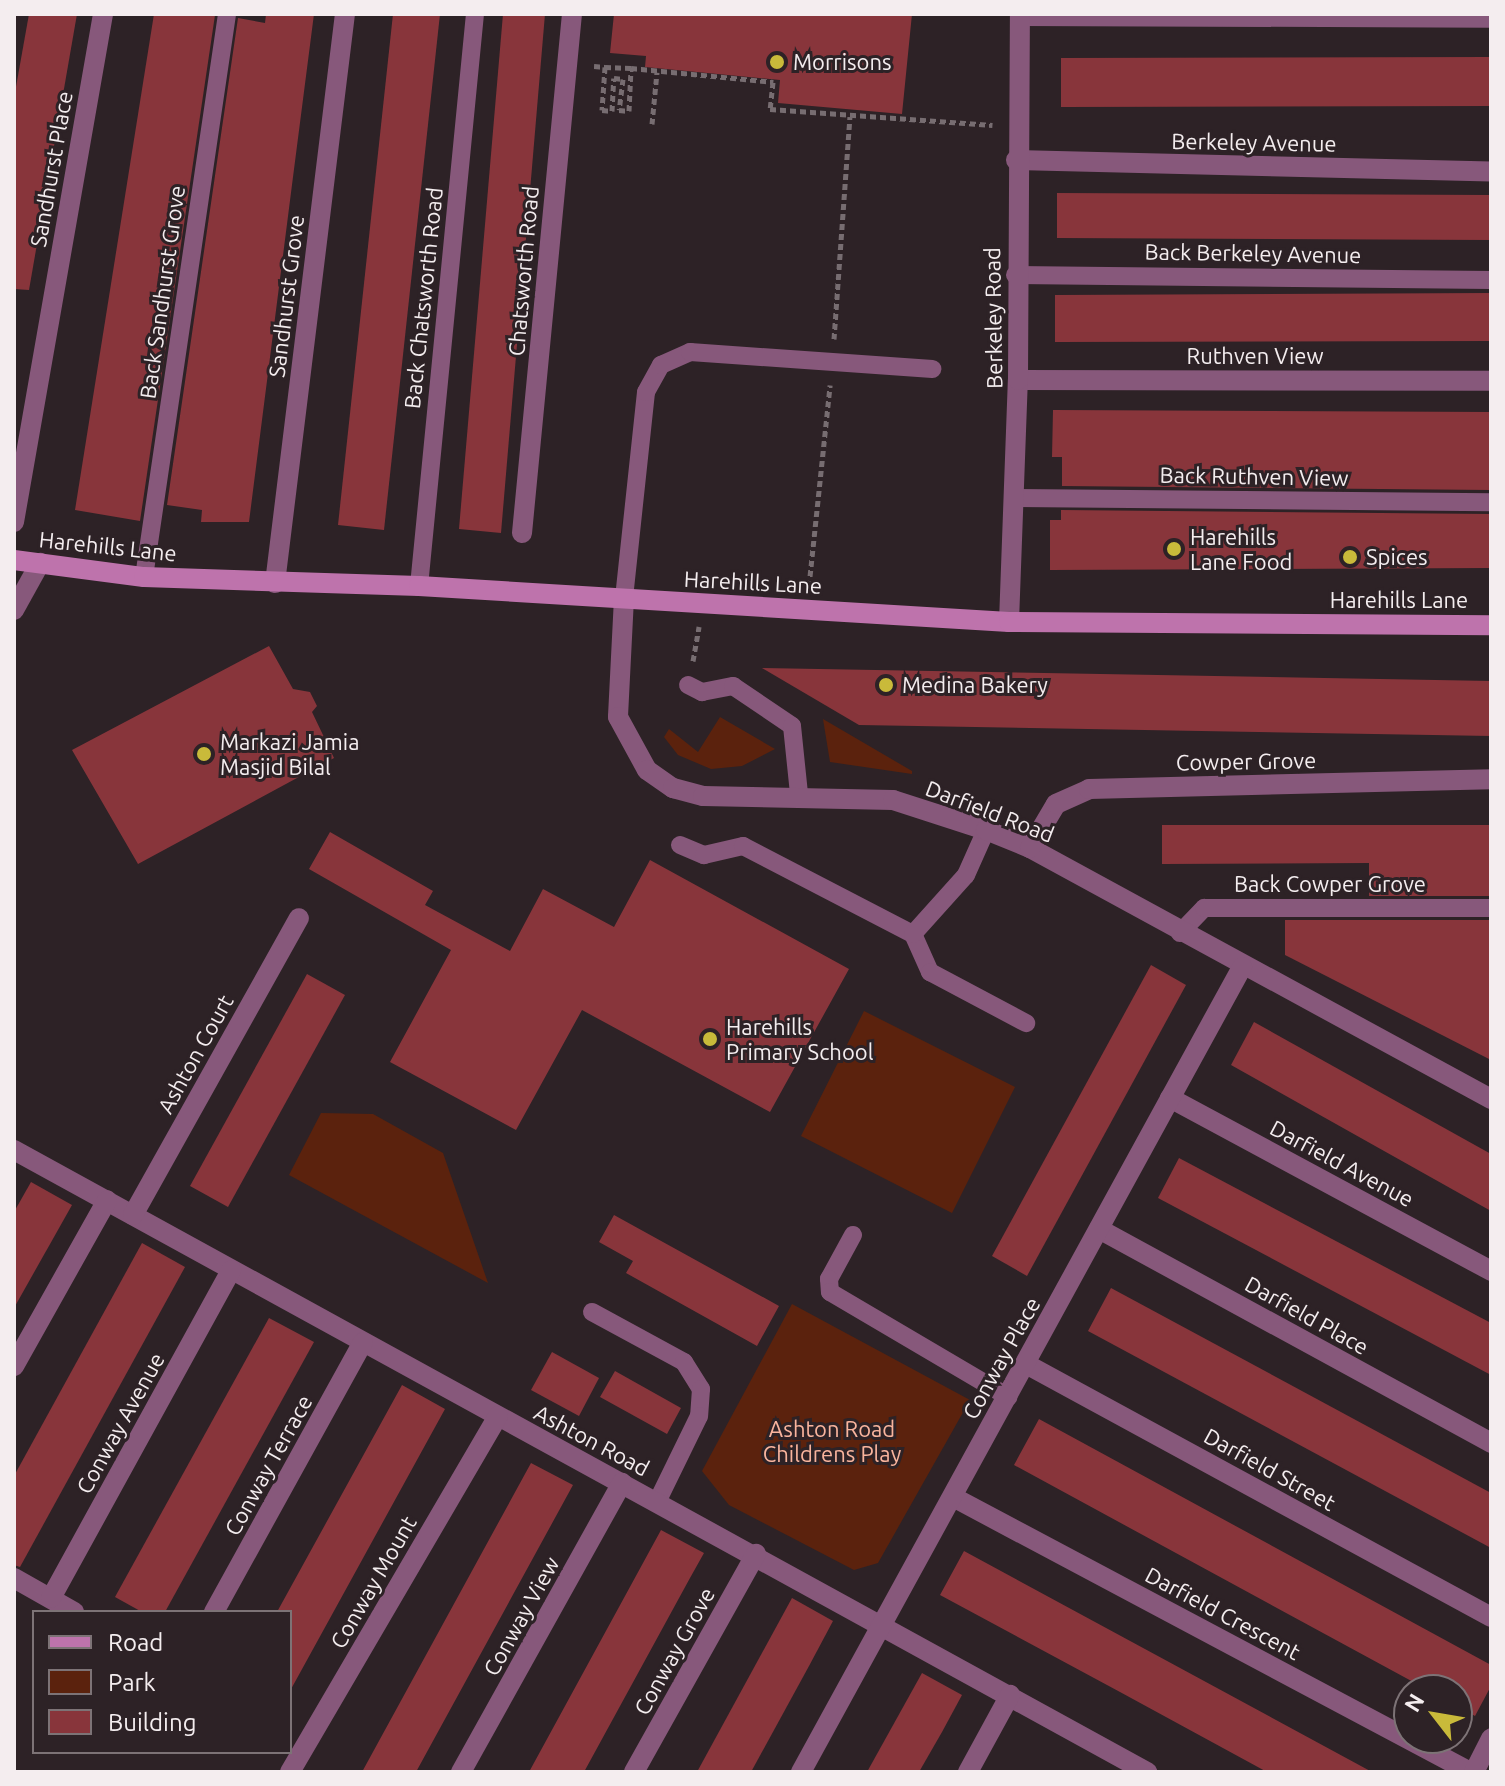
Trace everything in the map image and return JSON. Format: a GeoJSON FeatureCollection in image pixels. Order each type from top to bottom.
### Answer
{"type":"FeatureCollection","features":[{"type":"Feature","properties":{"kind":"main road","name":"Harehills Lane"},"geometry":{"type":"LineString","coordinates":[[14,560],[144,577],[419,586],[1009,622],[1491,625]]}},
{"type":"Feature","properties":{"kind":"street","name":"Sandhurst Place"},"geometry":{"type":"LineString","coordinates":[[14,522],[103,14]]}},
{"type":"Feature","properties":{"kind":"street","name":"Sandhurst Grove"},"geometry":{"type":"LineString","coordinates":[[275,583],[345,14]]}},
{"type":"Feature","properties":{"kind":"street","name":"Chatsworth Road"},"geometry":{"type":"LineString","coordinates":[[522,533],[572,14]]}},
{"type":"Feature","properties":{"kind":"street"},"geometry":{"type":"LineString","coordinates":[[1020,15],[1491,18]]}},
{"type":"Feature","properties":{"kind":"street","name":"Berkeley Road"},"geometry":{"type":"LineString","coordinates":[[1009,622],[1016,498],[1018,380],[1015,275],[1020,15]]}},
{"type":"Feature","properties":{"kind":"street","name":"Berkeley Avenue"},"geometry":{"type":"LineString","coordinates":[[1016,160],[1491,172]]}},
{"type":"Feature","properties":{"kind":"street","name":"Ruthven View"},"geometry":{"type":"LineString","coordinates":[[1018,380],[1491,381]]}},
{"type":"Feature","properties":{"kind":"street"},"geometry":{"type":"LineString","coordinates":[[14,610],[40,563]]}},
{"type":"Feature","properties":{"kind":"street","name":"Darfield Road"},"geometry":{"type":"LineString","coordinates":[[624,598],[618,717],[647,770],[703,796],[799,794],[893,800],[986,830],[1030,848],[1242,967],[1491,1099]]}},
{"type":"Feature","properties":{"kind":"street","name":"Cowper Grove"},"geometry":{"type":"LineString","coordinates":[[1030,848],[1056,804],[1089,789],[1491,779]]}},
{"type":"Feature","properties":{"kind":"street","name":"Ashton Court"},"geometry":{"type":"LineString","coordinates":[[133,1215],[299,918]]}},
{"type":"Feature","properties":{"kind":"street","name":"Conway Place"},"geometry":{"type":"LineString","coordinates":[[801,1772],[1242,967]]}},
{"type":"Feature","properties":{"kind":"street","name":"Darfield Avenue"},"geometry":{"type":"LineString","coordinates":[[1170,1098],[1491,1271]]}},
{"type":"Feature","properties":{"kind":"street","name":"Ashton Road"},"geometry":{"type":"LineString","coordinates":[[14,1150],[756,1554],[1143,1771]]}},
{"type":"Feature","properties":{"kind":"street"},"geometry":{"type":"LineString","coordinates":[[14,1366],[107,1200]]}},
{"type":"Feature","properties":{"kind":"street","name":"Darfield Place"},"geometry":{"type":"LineString","coordinates":[[1099,1229],[1491,1443]]}},
{"type":"Feature","properties":{"kind":"street","name":"Conway Avenue"},"geometry":{"type":"LineString","coordinates":[[51,1598],[231,1270]]}},
{"type":"Feature","properties":{"kind":"street","name":"Conway Terrace"},"geometry":{"type":"LineString","coordinates":[[215,1610],[363,1342]]}},
{"type":"Feature","properties":{"kind":"street","name":"Darfield Street"},"geometry":{"type":"LineString","coordinates":[[1026,1364],[1491,1617]]}},
{"type":"Feature","properties":{"kind":"street","name":"Conway Mount"},"geometry":{"type":"LineString","coordinates":[[290,1772],[296,1748],[498,1416]]}},
{"type":"Feature","properties":{"kind":"street","name":"Conway View"},"geometry":{"type":"LineString","coordinates":[[461,1772],[622,1483]]}},
{"type":"Feature","properties":{"kind":"street","name":"Darfield Crescent"},"geometry":{"type":"LineString","coordinates":[[953,1497],[1472,1772]]}},
{"type":"Feature","properties":{"kind":"street","name":"Conway Grove"},"geometry":{"type":"LineString","coordinates":[[634,1772],[756,1554]]}},
{"type":"Feature","properties":{"kind":"street"},"geometry":{"type":"LineString","coordinates":[[14,1578],[71,1610]]}},
{"type":"Feature","properties":{"kind":"street"},"geometry":{"type":"LineString","coordinates":[[968,1772],[1010,1695]]}},
{"type":"Feature","properties":{"kind":"street"},"geometry":{"type":"LineString","coordinates":[[1472,1772],[1491,1738]]}},
{"type":"Feature","properties":{"kind":"lane","name":"Back Sandhurst Grove"},"geometry":{"type":"LineString","coordinates":[[144,577],[227,14]]}},
{"type":"Feature","properties":{"kind":"lane","name":"Back Chatsworth Road"},"geometry":{"type":"LineString","coordinates":[[419,586],[475,14]]}},
{"type":"Feature","properties":{"kind":"lane","name":"Back Berkeley Avenue"},"geometry":{"type":"LineString","coordinates":[[1015,275],[1491,280]]}},
{"type":"Feature","properties":{"kind":"lane"},"geometry":{"type":"LineString","coordinates":[[624,598],[646,392],[661,365],[690,352],[932,369]]}},
{"type":"Feature","properties":{"kind":"lane","name":"Back Ruthven View"},"geometry":{"type":"LineString","coordinates":[[1016,498],[1491,502]]}},
{"type":"Feature","properties":{"kind":"lane"},"geometry":{"type":"LineString","coordinates":[[688,685],[702,692],[733,686],[792,726],[799,794]]}},
{"type":"Feature","properties":{"kind":"lane"},"geometry":{"type":"LineString","coordinates":[[913,934],[966,875],[986,830]]}},
{"type":"Feature","properties":{"kind":"lane"},"geometry":{"type":"LineString","coordinates":[[680,845],[704,855],[743,846],[913,934],[930,972],[1026,1023]]}},
{"type":"Feature","properties":{"kind":"lane","name":"Back Cowper Grove"},"geometry":{"type":"LineString","coordinates":[[1180,933],[1204,908],[1491,908]]}},
{"type":"Feature","properties":{"kind":"lane"},"geometry":{"type":"LineString","coordinates":[[853,1235],[829,1279],[830,1292],[1008,1397]]}},
{"type":"Feature","properties":{"kind":"lane"},"geometry":{"type":"LineString","coordinates":[[592,1312],[684,1362],[701,1389],[699,1416],[657,1502]]}},
{"type":"Feature","properties":{"kind":"path"},"geometry":{"type":"LineString","coordinates":[[567,64],[773,82],[770,109],[1017,126]]}},
{"type":"Feature","properties":{"kind":"path"},"geometry":{"type":"LineString","coordinates":[[605,67],[602,110],[612,111],[614,78],[623,79],[619,110],[629,111],[631,68]]}},
{"type":"Feature","properties":{"kind":"path"},"geometry":{"type":"LineString","coordinates":[[652,124],[657,72]]}},
{"type":"Feature","properties":{"kind":"path"},"geometry":{"type":"LineString","coordinates":[[688,685],[704,603]]}},
{"type":"Feature","properties":{"kind":"green space"},"geometry":{"type":"Polygon","coordinates":[[[720,717],[775,749],[742,766],[711,769],[678,755],[664,737],[669,729],[698,752],[720,717]]]}},
{"type":"Feature","properties":{"kind":"green space"},"geometry":{"type":"Polygon","coordinates":[[[823,719],[912,771],[912,774],[830,762],[823,719]]]}},
{"type":"Feature","properties":{"kind":"green space"},"geometry":{"type":"Polygon","coordinates":[[[864,1011],[1015,1087],[952,1213],[801,1136],[864,1011]]]}},
{"type":"Feature","properties":{"kind":"green space"},"geometry":{"type":"Polygon","coordinates":[[[321,1113],[373,1114],[443,1153],[488,1283],[289,1175],[321,1113]]]}},
{"type":"Feature","properties":{"kind":"green space","name":"Ashton Road Childrens Play"},"geometry":{"type":"Polygon","coordinates":[[[792,1304],[970,1400],[878,1563],[854,1570],[729,1505],[702,1471],[792,1304]]]}},
{"type":"Feature","properties":{"kind":"building"},"geometry":{"type":"Polygon","coordinates":[[[29,14],[77,14],[29,290],[14,289],[14,98],[29,14]]]}},
{"type":"Feature","properties":{"kind":"building"},"geometry":{"type":"Polygon","coordinates":[[[154,14],[215,15],[140,521],[75,510],[154,14]]]}},
{"type":"Feature","properties":{"kind":"building"},"geometry":{"type":"Polygon","coordinates":[[[266,14],[314,14],[249,522],[201,522],[202,510],[167,505],[238,18],[265,23],[266,14]]]}},
{"type":"Feature","properties":{"kind":"building"},"geometry":{"type":"Polygon","coordinates":[[[393,14],[440,14],[384,530],[338,525],[393,14]]]}},
{"type":"Feature","properties":{"kind":"building"},"geometry":{"type":"Polygon","coordinates":[[[503,14],[545,14],[501,533],[459,529],[503,14]]]}},
{"type":"Feature","properties":{"kind":"building","name":"Morrisons"},"geometry":{"type":"Polygon","coordinates":[[[614,14],[912,14],[902,114],[778,103],[780,80],[645,67],[646,56],[610,53],[614,14]]]}},
{"type":"Feature","properties":{"kind":"building"},"geometry":{"type":"Polygon","coordinates":[[[1491,57],[1491,106],[1061,107],[1061,58],[1491,57]]]}},
{"type":"Feature","properties":{"kind":"building"},"geometry":{"type":"Polygon","coordinates":[[[1057,193],[1491,195],[1491,240],[1057,238],[1057,193]]]}},
{"type":"Feature","properties":{"kind":"building"},"geometry":{"type":"Polygon","coordinates":[[[1491,293],[1491,341],[1055,342],[1055,295],[1491,293]]]}},
{"type":"Feature","properties":{"kind":"building"},"geometry":{"type":"Polygon","coordinates":[[[1053,410],[1491,412],[1491,490],[1062,486],[1062,457],[1052,457],[1053,410]]]}},
{"type":"Feature","properties":{"kind":"building"},"geometry":{"type":"Polygon","coordinates":[[[1061,510],[1491,514],[1491,568],[1050,570],[1050,520],[1061,520],[1061,510]]]}},
{"type":"Feature","properties":{"kind":"building","name":"Markazi Jamia Masjid Bilal"},"geometry":{"type":"Polygon","coordinates":[[[269,646],[293,689],[310,692],[317,706],[312,712],[334,758],[138,864],[72,750],[269,646]]]}},
{"type":"Feature","properties":{"kind":"building"},"geometry":{"type":"Polygon","coordinates":[[[762,668],[1491,681],[1491,736],[859,725],[762,668]]]}},
{"type":"Feature","properties":{"kind":"building"},"geometry":{"type":"Polygon","coordinates":[[[1162,825],[1491,825],[1491,896],[1369,896],[1369,863],[1162,864],[1162,825]]]}},
{"type":"Feature","properties":{"kind":"building"},"geometry":{"type":"Polygon","coordinates":[[[330,832],[433,891],[425,905],[510,951],[543,889],[614,927],[650,860],[849,969],[770,1112],[582,1010],[516,1130],[390,1062],[451,950],[309,869],[330,832]]]}},
{"type":"Feature","properties":{"kind":"building"},"geometry":{"type":"Polygon","coordinates":[[[1285,920],[1491,920],[1491,1060],[1285,955],[1285,920]]]}},
{"type":"Feature","properties":{"kind":"building"},"geometry":{"type":"Polygon","coordinates":[[[1151,965],[1186,985],[1027,1276],[992,1256],[1151,965]]]}},
{"type":"Feature","properties":{"kind":"building"},"geometry":{"type":"Polygon","coordinates":[[[307,974],[345,995],[228,1207],[190,1186],[307,974]]]}},
{"type":"Feature","properties":{"kind":"building"},"geometry":{"type":"Polygon","coordinates":[[[1254,1022],[1491,1154],[1491,1211],[1231,1065],[1254,1022]]]}},
{"type":"Feature","properties":{"kind":"building"},"geometry":{"type":"Polygon","coordinates":[[[1179,1158],[1491,1323],[1491,1375],[1158,1198],[1179,1158]]]}},
{"type":"Feature","properties":{"kind":"building"},"geometry":{"type":"Polygon","coordinates":[[[31,1182],[72,1205],[14,1308],[14,1212],[31,1182]]]}},
{"type":"Feature","properties":{"kind":"building"},"geometry":{"type":"Polygon","coordinates":[[[614,1215],[779,1306],[757,1346],[626,1273],[633,1261],[599,1242],[614,1215]]]}},
{"type":"Feature","properties":{"kind":"building"},"geometry":{"type":"Polygon","coordinates":[[[142,1243],[185,1267],[20,1567],[14,1565],[14,1476],[142,1243]]]}},
{"type":"Feature","properties":{"kind":"building"},"geometry":{"type":"Polygon","coordinates":[[[1111,1288],[1491,1493],[1491,1548],[1088,1331],[1111,1288]]]}},
{"type":"Feature","properties":{"kind":"building"},"geometry":{"type":"Polygon","coordinates":[[[269,1318],[314,1342],[166,1610],[138,1610],[115,1597],[269,1318]]]}},
{"type":"Feature","properties":{"kind":"building"},"geometry":{"type":"Polygon","coordinates":[[[552,1352],[599,1378],[579,1416],[531,1390],[552,1352]]]}},
{"type":"Feature","properties":{"kind":"building"},"geometry":{"type":"Polygon","coordinates":[[[615,1371],[681,1408],[667,1434],[600,1397],[615,1371]]]}},
{"type":"Feature","properties":{"kind":"building"},"geometry":{"type":"Polygon","coordinates":[[[402,1385],[445,1409],[292,1687],[292,1610],[278,1610],[402,1385]]]}},
{"type":"Feature","properties":{"kind":"building"},"geometry":{"type":"Polygon","coordinates":[[[1039,1419],[1491,1665],[1491,1686],[1475,1716],[1473,1674],[1399,1674],[1014,1465],[1039,1419]]]}},
{"type":"Feature","properties":{"kind":"building"},"geometry":{"type":"Polygon","coordinates":[[[531,1463],[573,1485],[416,1772],[362,1772],[531,1463]]]}},
{"type":"Feature","properties":{"kind":"building"},"geometry":{"type":"Polygon","coordinates":[[[661,1530],[704,1553],[584,1772],[529,1772],[661,1530]]]}},
{"type":"Feature","properties":{"kind":"building"},"geometry":{"type":"Polygon","coordinates":[[[964,1551],[1372,1772],[1267,1772],[940,1595],[964,1551]]]}},
{"type":"Feature","properties":{"kind":"building"},"geometry":{"type":"Polygon","coordinates":[[[792,1598],[833,1621],[809,1666],[751,1772],[697,1772],[792,1598]]]}},
{"type":"Feature","properties":{"kind":"building"},"geometry":{"type":"Polygon","coordinates":[[[922,1673],[962,1695],[942,1732],[919,1772],[867,1772],[922,1673]]]}},
{"type":"Feature","properties":{"kind":"place","name":"Morrisons"},"geometry":{"type":"Point","coordinates":[777,62]}},
{"type":"Feature","properties":{"kind":"place","name":"Harehills Lane Food"},"geometry":{"type":"Point","coordinates":[1174,549]}},
{"type":"Feature","properties":{"kind":"place","name":"Spices"},"geometry":{"type":"Point","coordinates":[1350,557]}},
{"type":"Feature","properties":{"kind":"place","name":"Medina Bakery"},"geometry":{"type":"Point","coordinates":[886,685]}},
{"type":"Feature","properties":{"kind":"place","name":"Markazi Jamia Masjid Bilal"},"geometry":{"type":"Point","coordinates":[204,754]}},
{"type":"Feature","properties":{"kind":"place","name":"Harehills Primary School"},"geometry":{"type":"Point","coordinates":[710,1039]}}]}
